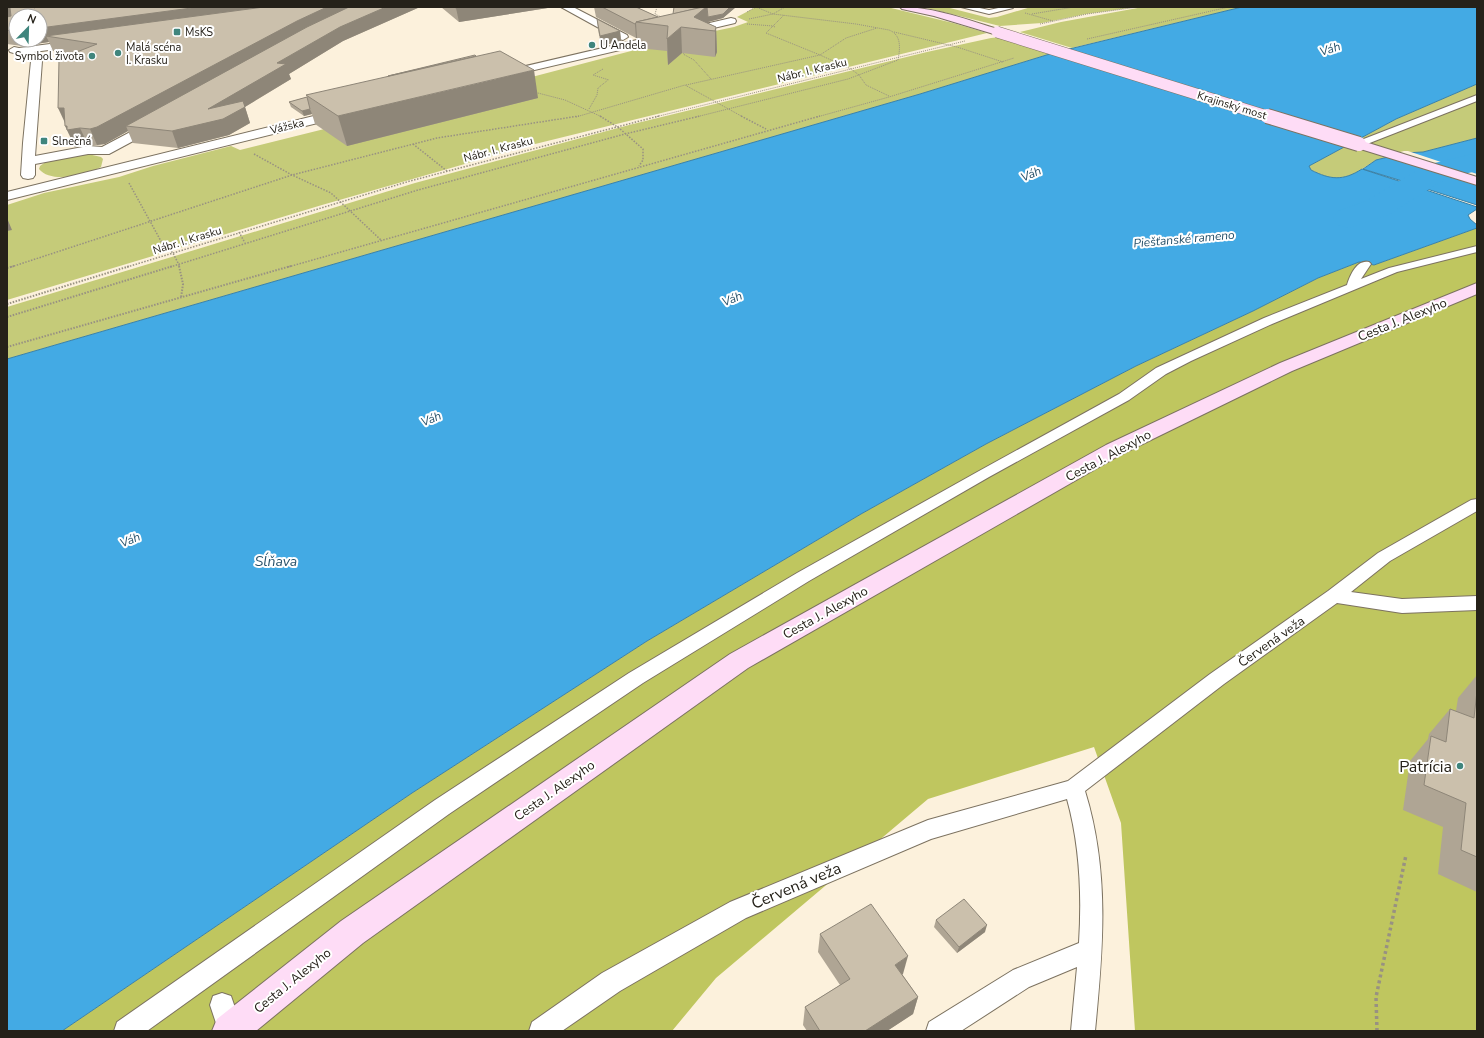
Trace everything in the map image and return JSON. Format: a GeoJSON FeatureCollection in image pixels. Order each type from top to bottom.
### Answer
{"type":"FeatureCollection","features":[{"type":"Feature","properties":{"kind":"main road","name":"Krajinský most"},"geometry":{"type":"LineString","coordinates":[[905,7],[936,14],[1365,142],[1477,181]]}},
{"type":"Feature","properties":{"kind":"main road","name":"Cesta J. Alexyho"},"geometry":{"type":"LineString","coordinates":[[230,1031],[352,932],[739,661],[1113,450],[1286,367],[1477,288]]}},
{"type":"Feature","properties":{"kind":"street"},"geometry":{"type":"LineString","coordinates":[[566,7],[635,43]]}},
{"type":"Feature","properties":{"kind":"street"},"geometry":{"type":"LineString","coordinates":[[491,77],[635,43],[737,22]]}},
{"type":"Feature","properties":{"kind":"street"},"geometry":{"type":"LineString","coordinates":[[7,50],[20,51],[87,42],[37,61]]}},
{"type":"Feature","properties":{"kind":"street"},"geometry":{"type":"LineString","coordinates":[[20,51],[32,55],[37,61],[28,161],[29,191]]}},
{"type":"Feature","properties":{"kind":"street","name":"Vážska"},"geometry":{"type":"LineString","coordinates":[[7,196],[353,110]]}},
{"type":"Feature","properties":{"kind":"street"},"geometry":{"type":"LineString","coordinates":[[28,161],[88,150],[104,151],[169,116]]}},
{"type":"Feature","properties":{"kind":"lane"},"geometry":{"type":"LineString","coordinates":[[965,7],[989,12],[1009,7]]}},
{"type":"Feature","properties":{"kind":"lane"},"geometry":{"type":"LineString","coordinates":[[1365,142],[1477,98]]}},
{"type":"Feature","properties":{"kind":"lane"},"geometry":{"type":"LineString","coordinates":[[126,1031],[442,807],[630,682],[803,577],[984,474],[1124,397],[1167,368],[1186,358],[1254,327],[1392,270],[1477,249]]}},
{"type":"Feature","properties":{"kind":"lane"},"geometry":{"type":"LineString","coordinates":[[1352,286],[1356,276],[1365,264]]}},
{"type":"Feature","properties":{"kind":"lane","name":"Červená veža"},"geometry":{"type":"LineString","coordinates":[[541,1031],[611,982],[738,910],[928,830],[1074,788],[1217,679],[1334,596],[1384,557],[1477,504]]}},
{"type":"Feature","properties":{"kind":"lane"},"geometry":{"type":"LineString","coordinates":[[1334,596],[1402,606],[1477,603]]}},
{"type":"Feature","properties":{"kind":"lane"},"geometry":{"type":"LineString","coordinates":[[1074,788],[1082,813],[1090,867],[1092,950],[1083,1031]]}},
{"type":"Feature","properties":{"kind":"lane"},"geometry":{"type":"LineString","coordinates":[[938,1031],[1021,978],[1092,950]]}},
{"type":"Feature","properties":{"kind":"lane"},"geometry":{"type":"LineString","coordinates":[[222,1005],[230,1031]]}},
{"type":"Feature","properties":{"kind":"path"},"geometry":{"type":"LineString","coordinates":[[743,14],[756,7],[766,7]]}},
{"type":"Feature","properties":{"kind":"path"},"geometry":{"type":"LineString","coordinates":[[756,7],[773,14],[878,28],[957,47],[1003,62]]}},
{"type":"Feature","properties":{"kind":"path"},"geometry":{"type":"LineString","coordinates":[[773,14],[785,7]]}},
{"type":"Feature","properties":{"kind":"path"},"geometry":{"type":"LineString","coordinates":[[1053,21],[1031,15],[1074,7]]}},
{"type":"Feature","properties":{"kind":"path"},"geometry":{"type":"LineString","coordinates":[[1108,7],[1129,9]]}},
{"type":"Feature","properties":{"kind":"path"},"geometry":{"type":"LineString","coordinates":[[1044,24],[1053,21],[1138,7]]}},
{"type":"Feature","properties":{"kind":"path"},"geometry":{"type":"LineString","coordinates":[[1086,40],[1166,20],[1229,7]]}},
{"type":"Feature","properties":{"kind":"path"},"geometry":{"type":"LineString","coordinates":[[784,15],[766,33],[851,69],[859,75],[866,85],[889,97]]}},
{"type":"Feature","properties":{"kind":"path"},"geometry":{"type":"LineString","coordinates":[[737,22],[774,26]]}},
{"type":"Feature","properties":{"kind":"path"},"geometry":{"type":"LineString","coordinates":[[7,268],[292,175],[437,138],[574,117],[685,85],[820,55],[846,38],[878,28]]}},
{"type":"Feature","properties":{"kind":"path"},"geometry":{"type":"LineString","coordinates":[[7,317],[418,190],[626,134],[848,79],[898,60],[901,45],[894,32]]}},
{"type":"Feature","properties":{"kind":"path","name":"Nábr. I. Krasku"},"geometry":{"type":"LineString","coordinates":[[7,304],[238,232],[447,171],[616,126],[970,40]]}},
{"type":"Feature","properties":{"kind":"path"},"geometry":{"type":"LineString","coordinates":[[687,50],[683,54],[694,60],[711,79]]}},
{"type":"Feature","properties":{"kind":"path"},"geometry":{"type":"LineString","coordinates":[[7,347],[382,241],[639,166],[889,97],[1016,57]]}},
{"type":"Feature","properties":{"kind":"path"},"geometry":{"type":"LineString","coordinates":[[589,109],[597,95],[598,88],[609,80]]}},
{"type":"Feature","properties":{"kind":"path"},"geometry":{"type":"LineString","coordinates":[[685,85],[767,130]]}},
{"type":"Feature","properties":{"kind":"path"},"geometry":{"type":"LineString","coordinates":[[533,92],[575,102],[593,111],[616,126],[634,139],[643,149],[643,160],[639,166]]}},
{"type":"Feature","properties":{"kind":"path"},"geometry":{"type":"LineString","coordinates":[[413,144],[447,171]]}},
{"type":"Feature","properties":{"kind":"path"},"geometry":{"type":"LineString","coordinates":[[251,152],[292,175],[331,193],[382,241]]}},
{"type":"Feature","properties":{"kind":"path"},"geometry":{"type":"LineString","coordinates":[[126,178],[162,243],[173,253],[179,264],[183,284],[181,298]]}},
{"type":"Feature","properties":{"kind":"path"},"geometry":{"type":"LineString","coordinates":[[238,232],[243,237],[245,243]]}},
{"type":"Feature","properties":{"kind":"path"},"geometry":{"type":"LineString","coordinates":[[1377,1031],[1376,997],[1406,855]]}},
{"type":"Feature","properties":{"kind":"green space"},"geometry":{"type":"Polygon","coordinates":[[[756,7],[887,7],[987,33],[531,145],[322,205],[7,300],[7,205],[44,193],[119,177],[153,166],[231,146],[240,150],[497,86],[631,51],[633,48],[734,27],[748,22],[737,17],[756,7]]]}},
{"type":"Feature","properties":{"kind":"green space"},"geometry":{"type":"Polygon","coordinates":[[[923,7],[946,7],[989,18],[1031,7],[1137,7],[1086,14],[1042,23],[1000,26],[923,7]]]}},
{"type":"Feature","properties":{"kind":"green space"},"geometry":{"type":"Polygon","coordinates":[[[1143,7],[1242,7],[1072,48],[1020,32],[1061,22],[1143,7]]]}},
{"type":"Feature","properties":{"kind":"green space"},"geometry":{"type":"Polygon","coordinates":[[[1002,37],[1053,53],[920,94],[7,359],[7,307],[415,183],[629,125],[927,52],[1002,37]]]}},
{"type":"Feature","properties":{"kind":"green space"},"geometry":{"type":"Polygon","coordinates":[[[1477,84],[1477,138],[1423,152],[1404,153],[1376,160],[1351,176],[1337,178],[1324,176],[1311,170],[1309,166],[1396,119],[1477,84]]]}},
{"type":"Feature","properties":{"kind":"green space"},"geometry":{"type":"Polygon","coordinates":[[[88,154],[101,157],[103,159],[101,167],[87,173],[69,177],[52,176],[45,174],[39,169],[40,166],[47,161],[88,154]]]}},
{"type":"Feature","properties":{"kind":"green space"},"geometry":{"type":"Polygon","coordinates":[[[1477,228],[1477,1031],[1135,1031],[1121,823],[1094,747],[928,799],[716,978],[672,1031],[62,1031],[412,793],[647,641],[861,514],[986,444],[1136,366],[1253,311],[1318,278],[1359,262],[1374,265],[1477,228]]]}},
{"type":"Feature","properties":{"kind":"water","name":"Sĺňava"},"geometry":{"type":"Polygon","coordinates":[[[1242,7],[1477,7],[1477,84],[1396,119],[1309,166],[1311,170],[1325,176],[1337,178],[1349,176],[1362,169],[1411,185],[1408,187],[1409,189],[1403,193],[1408,195],[1421,193],[1426,190],[1477,207],[1477,209],[1468,215],[1477,225],[1477,228],[1374,265],[1359,262],[1318,278],[1253,311],[1136,366],[986,444],[861,514],[647,641],[412,793],[62,1031],[7,1031],[7,359],[920,94],[1053,53],[1242,7]]]}},
{"type":"Feature","properties":{"kind":"water"},"geometry":{"type":"Polygon","coordinates":[[[1477,138],[1477,205],[1427,189],[1429,188],[1427,186],[1421,184],[1412,184],[1363,169],[1376,160],[1404,153],[1423,152],[1477,138]]]}},
{"type":"Feature","properties":{"kind":"pier"},"geometry":{"type":"Polygon","coordinates":[[[1408,151],[1477,174],[1477,184],[1385,156],[1408,151]]]}},
{"type":"Feature","properties":{"kind":"building"},"geometry":{"type":"Polygon","coordinates":[[[7,7],[34,7],[34,8],[7,9],[7,7]]]}},
{"type":"Feature","properties":{"kind":"building"},"geometry":{"type":"Polygon","coordinates":[[[36,7],[199,7],[48,27],[48,8],[34,8],[36,7]]]}},
{"type":"Feature","properties":{"kind":"building"},"geometry":{"type":"Polygon","coordinates":[[[264,7],[327,7],[297,21],[97,127],[90,129],[80,128],[67,130],[67,126],[65,126],[64,108],[58,108],[59,59],[97,44],[48,36],[264,7]]]}},
{"type":"Feature","properties":{"kind":"building"},"geometry":{"type":"Polygon","coordinates":[[[349,7],[386,7],[340,27],[277,63],[286,64],[208,109],[243,101],[245,107],[223,119],[172,131],[126,126],[307,27],[349,7]]]}},
{"type":"Feature","properties":{"kind":"building"},"geometry":{"type":"Polygon","coordinates":[[[602,7],[636,7],[658,17],[636,22],[635,24],[602,7]]]}},
{"type":"Feature","properties":{"kind":"building"},"geometry":{"type":"Polygon","coordinates":[[[674,7],[703,7],[673,14],[674,7]]]}},
{"type":"Feature","properties":{"kind":"building"},"geometry":{"type":"Polygon","coordinates":[[[706,7],[694,17],[716,27],[715,31],[681,27],[667,39],[668,26],[636,22],[706,7]]]}},
{"type":"Feature","properties":{"kind":"building"},"geometry":{"type":"Polygon","coordinates":[[[707,7],[730,7],[723,14],[708,17],[707,7]]]}},
{"type":"Feature","properties":{"kind":"building"},"geometry":{"type":"Polygon","coordinates":[[[8,17],[8,30],[7,30],[8,17]]]}},
{"type":"Feature","properties":{"kind":"building"},"geometry":{"type":"Polygon","coordinates":[[[597,19],[620,31],[600,36],[597,19]]]}},
{"type":"Feature","properties":{"kind":"building"},"geometry":{"type":"Polygon","coordinates":[[[500,51],[534,70],[338,116],[306,95],[500,51]]]}},
{"type":"Feature","properties":{"kind":"building"},"geometry":{"type":"Polygon","coordinates":[[[475,55],[476,56],[388,76],[475,55]]]}},
{"type":"Feature","properties":{"kind":"building"},"geometry":{"type":"Polygon","coordinates":[[[307,97],[310,109],[302,111],[289,102],[307,97]]]}},
{"type":"Feature","properties":{"kind":"building"},"geometry":{"type":"Polygon","coordinates":[[[1477,691],[1477,857],[1461,850],[1466,803],[1424,785],[1431,736],[1446,742],[1450,709],[1474,718],[1477,691]]]}},
{"type":"Feature","properties":{"kind":"building"},"geometry":{"type":"Polygon","coordinates":[[[964,899],[987,925],[959,947],[936,920],[964,899]]]}},
{"type":"Feature","properties":{"kind":"building"},"geometry":{"type":"Polygon","coordinates":[[[871,904],[908,956],[895,965],[918,997],[865,1031],[820,1031],[805,1007],[850,979],[820,934],[871,904]]]}},
{"type":"Feature","properties":{"kind":"waterway","name":"Piešťanské rameno"},"geometry":{"type":"LineString","coordinates":[[1349,218],[1377,208],[1437,171],[1477,162]]}},
{"type":"Feature","properties":{"kind":"place","name":"MsKS"},"geometry":{"type":"Point","coordinates":[177,32]}},
{"type":"Feature","properties":{"kind":"place","name":"U Andela"},"geometry":{"type":"Point","coordinates":[592,45]}},
{"type":"Feature","properties":{"kind":"place","name":"Malá scéna I. Krasku"},"geometry":{"type":"Point","coordinates":[118,53]}},
{"type":"Feature","properties":{"kind":"place","name":"Symbol života"},"geometry":{"type":"Point","coordinates":[92,56]}},
{"type":"Feature","properties":{"kind":"place","name":"Slnečná"},"geometry":{"type":"Point","coordinates":[44,141]}},
{"type":"Feature","properties":{"kind":"place","name":"Patrícia"},"geometry":{"type":"Point","coordinates":[1460,766]}},
{"type":"Feature","properties":{"kind":"water label","name":"Váh"},"geometry":{"type":"Point","coordinates":[1330,49]}},
{"type":"Feature","properties":{"kind":"water label","name":"Váh"},"geometry":{"type":"Point","coordinates":[1031,174]}},
{"type":"Feature","properties":{"kind":"water label","name":"Váh"},"geometry":{"type":"Point","coordinates":[732,299]}},
{"type":"Feature","properties":{"kind":"water label","name":"Váh"},"geometry":{"type":"Point","coordinates":[431,419]}},
{"type":"Feature","properties":{"kind":"water label","name":"Váh"},"geometry":{"type":"Point","coordinates":[130,540]}}]}
